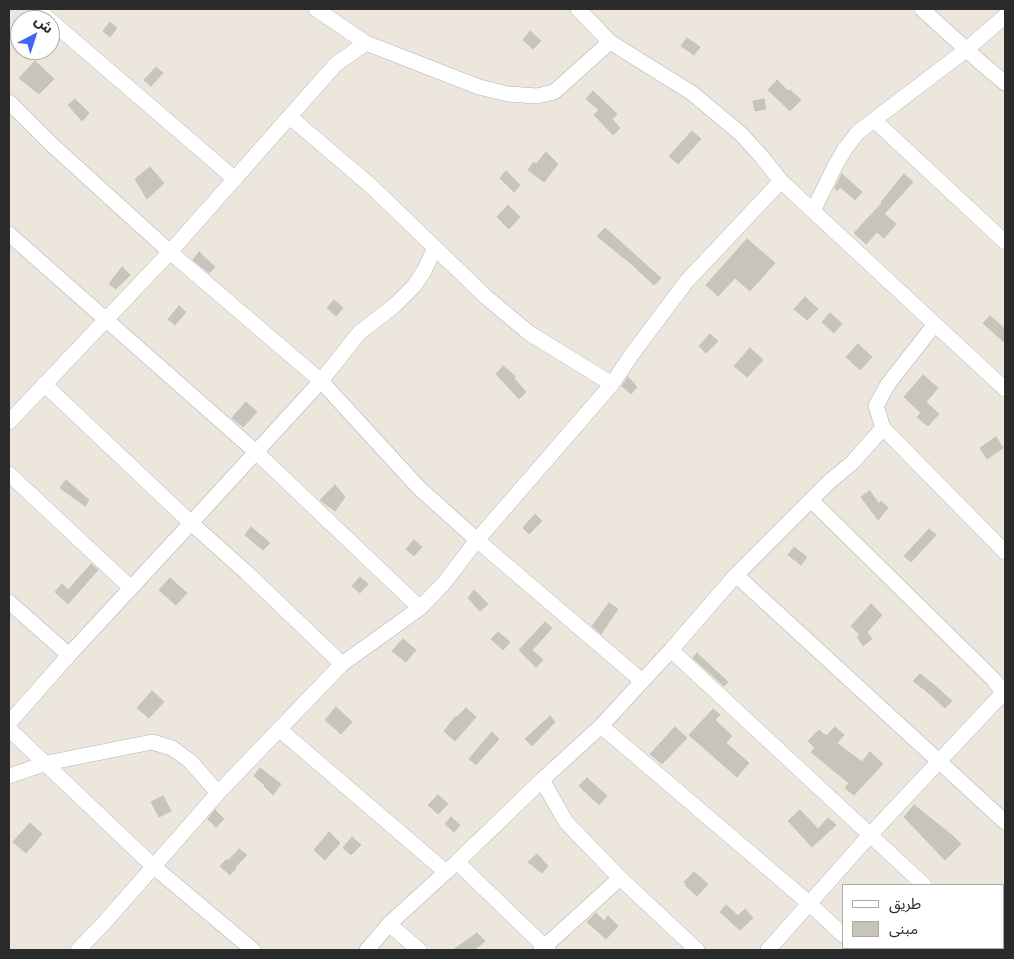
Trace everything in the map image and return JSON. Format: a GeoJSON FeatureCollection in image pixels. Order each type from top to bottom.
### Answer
{"type":"FeatureCollection","features":[{"type":"Feature","properties":{"kind":"street"},"geometry":{"type":"LineString","coordinates":[[37,9],[235,179]]}},
{"type":"Feature","properties":{"kind":"street"},"geometry":{"type":"LineString","coordinates":[[316,9],[366,43],[479,87],[508,94],[537,96],[554,92],[610,42]]}},
{"type":"Feature","properties":{"kind":"street"},"geometry":{"type":"LineString","coordinates":[[578,9],[610,42],[692,93],[741,134],[781,181],[1005,389]]}},
{"type":"Feature","properties":{"kind":"street"},"geometry":{"type":"LineString","coordinates":[[922,9],[1005,83]]}},
{"type":"Feature","properties":{"kind":"street"},"geometry":{"type":"LineString","coordinates":[[813,211],[834,166],[844,149],[858,132],[966,50],[1005,16]]}},
{"type":"Feature","properties":{"kind":"street"},"geometry":{"type":"LineString","coordinates":[[9,422],[170,252],[336,64],[366,43]]}},
{"type":"Feature","properties":{"kind":"street"},"geometry":{"type":"LineString","coordinates":[[9,102],[51,144],[170,252],[321,381],[419,488],[642,682]]}},
{"type":"Feature","properties":{"kind":"street"},"geometry":{"type":"LineString","coordinates":[[290,117],[371,186],[486,297],[529,333],[612,384]]}},
{"type":"Feature","properties":{"kind":"street"},"geometry":{"type":"LineString","coordinates":[[874,120],[1005,242]]}},
{"type":"Feature","properties":{"kind":"street"},"geometry":{"type":"LineString","coordinates":[[78,950],[218,793],[342,664],[420,608],[444,583],[477,540],[612,384],[686,282],[781,181]]}},
{"type":"Feature","properties":{"kind":"street"},"geometry":{"type":"LineString","coordinates":[[9,234],[256,452],[420,608]]}},
{"type":"Feature","properties":{"kind":"street"},"geometry":{"type":"LineString","coordinates":[[9,723],[69,655],[321,381],[359,333],[395,305],[414,286],[435,248]]}},
{"type":"Feature","properties":{"kind":"street"},"geometry":{"type":"LineString","coordinates":[[935,324],[888,384],[876,406],[883,428],[1005,552]]}},
{"type":"Feature","properties":{"kind":"street"},"geometry":{"type":"LineString","coordinates":[[44,384],[342,664]]}},
{"type":"Feature","properties":{"kind":"street"},"geometry":{"type":"LineString","coordinates":[[367,950],[389,924],[601,726],[736,575],[830,481],[852,463],[883,428]]}},
{"type":"Feature","properties":{"kind":"street"},"geometry":{"type":"LineString","coordinates":[[9,474],[131,588]]}},
{"type":"Feature","properties":{"kind":"street"},"geometry":{"type":"LineString","coordinates":[[768,950],[869,836],[1005,693],[811,500]]}},
{"type":"Feature","properties":{"kind":"street"},"geometry":{"type":"LineString","coordinates":[[736,575],[1005,822]]}},
{"type":"Feature","properties":{"kind":"street"},"geometry":{"type":"LineString","coordinates":[[9,602],[69,655]]}},
{"type":"Feature","properties":{"kind":"street"},"geometry":{"type":"LineString","coordinates":[[670,650],[923,884]]}},
{"type":"Feature","properties":{"kind":"street"},"geometry":{"type":"LineString","coordinates":[[601,726],[810,904],[842,934]]}},
{"type":"Feature","properties":{"kind":"street"},"geometry":{"type":"LineString","coordinates":[[9,729],[47,763],[153,866],[253,950]]}},
{"type":"Feature","properties":{"kind":"street"},"geometry":{"type":"LineString","coordinates":[[279,729],[451,867],[545,949],[620,878]]}},
{"type":"Feature","properties":{"kind":"street"},"geometry":{"type":"LineString","coordinates":[[9,776],[47,763],[152,742],[172,748],[190,761],[218,793]]}},
{"type":"Feature","properties":{"kind":"street"},"geometry":{"type":"LineString","coordinates":[[542,780],[566,822],[620,878],[698,950]]}},
{"type":"Feature","properties":{"kind":"street"},"geometry":{"type":"LineString","coordinates":[[389,924],[419,950]]}},
{"type":"Feature","properties":{"kind":"building"},"geometry":{"type":"Polygon","coordinates":[[[110,22],[117,28],[110,37],[103,31],[110,22]]]}},
{"type":"Feature","properties":{"kind":"building"},"geometry":{"type":"Polygon","coordinates":[[[530,31],[541,41],[533,49],[523,40],[530,31]]]}},
{"type":"Feature","properties":{"kind":"building"},"geometry":{"type":"Polygon","coordinates":[[[687,38],[700,47],[694,55],[681,46],[687,38]]]}},
{"type":"Feature","properties":{"kind":"building"},"geometry":{"type":"Polygon","coordinates":[[[35,61],[54,79],[39,94],[19,78],[35,61]]]}},
{"type":"Feature","properties":{"kind":"building"},"geometry":{"type":"Polygon","coordinates":[[[156,67],[163,73],[151,86],[144,80],[156,67]]]}},
{"type":"Feature","properties":{"kind":"building"},"geometry":{"type":"Polygon","coordinates":[[[777,80],[801,100],[790,111],[768,90],[777,80]]]}},
{"type":"Feature","properties":{"kind":"building"},"geometry":{"type":"Polygon","coordinates":[[[593,91],[617,114],[612,119],[620,128],[613,135],[594,115],[599,110],[586,99],[593,91]]]}},
{"type":"Feature","properties":{"kind":"building"},"geometry":{"type":"Polygon","coordinates":[[[75,99],[89,113],[82,121],[68,105],[75,99]]]}},
{"type":"Feature","properties":{"kind":"building"},"geometry":{"type":"Polygon","coordinates":[[[764,99],[766,109],[755,111],[753,101],[764,99]]]}},
{"type":"Feature","properties":{"kind":"building"},"geometry":{"type":"Polygon","coordinates":[[[692,131],[701,139],[678,164],[669,156],[692,131]]]}},
{"type":"Feature","properties":{"kind":"building"},"geometry":{"type":"Polygon","coordinates":[[[546,152],[558,164],[544,182],[528,170],[546,152]]]}},
{"type":"Feature","properties":{"kind":"building"},"geometry":{"type":"Polygon","coordinates":[[[150,167],[164,183],[147,199],[135,179],[150,167]]]}},
{"type":"Feature","properties":{"kind":"building"},"geometry":{"type":"Polygon","coordinates":[[[506,171],[520,185],[514,192],[500,178],[506,171]]]}},
{"type":"Feature","properties":{"kind":"building"},"geometry":{"type":"Polygon","coordinates":[[[842,174],[862,192],[855,200],[840,187],[837,191],[835,188],[842,174]]]}},
{"type":"Feature","properties":{"kind":"building"},"geometry":{"type":"Polygon","coordinates":[[[904,174],[913,182],[884,214],[896,224],[884,238],[877,232],[866,244],[854,233],[882,203],[904,174]]]}},
{"type":"Feature","properties":{"kind":"building"},"geometry":{"type":"Polygon","coordinates":[[[508,205],[520,217],[509,229],[497,217],[508,205]]]}},
{"type":"Feature","properties":{"kind":"building"},"geometry":{"type":"Polygon","coordinates":[[[605,228],[661,278],[654,285],[597,236],[605,228]]]}},
{"type":"Feature","properties":{"kind":"building"},"geometry":{"type":"Polygon","coordinates":[[[747,239],[775,263],[750,291],[735,278],[718,296],[706,285],[747,239]]]}},
{"type":"Feature","properties":{"kind":"building"},"geometry":{"type":"Polygon","coordinates":[[[199,252],[215,267],[209,273],[193,260],[199,252]]]}},
{"type":"Feature","properties":{"kind":"building"},"geometry":{"type":"Polygon","coordinates":[[[122,267],[130,275],[116,289],[109,284],[122,267]]]}},
{"type":"Feature","properties":{"kind":"building"},"geometry":{"type":"Polygon","coordinates":[[[805,297],[818,309],[807,320],[794,309],[805,297]]]}},
{"type":"Feature","properties":{"kind":"building"},"geometry":{"type":"Polygon","coordinates":[[[334,300],[343,308],[336,316],[327,308],[334,300]]]}},
{"type":"Feature","properties":{"kind":"building"},"geometry":{"type":"Polygon","coordinates":[[[179,306],[186,312],[175,325],[168,319],[179,306]]]}},
{"type":"Feature","properties":{"kind":"building"},"geometry":{"type":"Polygon","coordinates":[[[830,313],[842,324],[834,333],[822,322],[830,313]]]}},
{"type":"Feature","properties":{"kind":"building"},"geometry":{"type":"Polygon","coordinates":[[[990,316],[1005,329],[1005,343],[983,323],[990,316]]]}},
{"type":"Feature","properties":{"kind":"building"},"geometry":{"type":"Polygon","coordinates":[[[710,334],[718,341],[706,353],[699,346],[710,334]]]}},
{"type":"Feature","properties":{"kind":"building"},"geometry":{"type":"Polygon","coordinates":[[[858,344],[872,357],[860,370],[846,357],[858,344]]]}},
{"type":"Feature","properties":{"kind":"building"},"geometry":{"type":"Polygon","coordinates":[[[750,348],[763,360],[747,377],[734,366],[750,348]]]}},
{"type":"Feature","properties":{"kind":"building"},"geometry":{"type":"Polygon","coordinates":[[[503,366],[515,376],[514,378],[526,392],[519,399],[496,374],[503,366]]]}},
{"type":"Feature","properties":{"kind":"building"},"geometry":{"type":"Polygon","coordinates":[[[923,375],[938,388],[926,402],[939,414],[928,426],[917,417],[921,413],[904,397],[923,375]]]}},
{"type":"Feature","properties":{"kind":"building"},"geometry":{"type":"Polygon","coordinates":[[[628,377],[637,387],[631,394],[622,386],[628,377]]]}},
{"type":"Feature","properties":{"kind":"building"},"geometry":{"type":"Polygon","coordinates":[[[246,402],[257,412],[243,427],[232,418],[246,402]]]}},
{"type":"Feature","properties":{"kind":"building"},"geometry":{"type":"Polygon","coordinates":[[[996,437],[1003,448],[987,459],[980,448],[996,437]]]}},
{"type":"Feature","properties":{"kind":"building"},"geometry":{"type":"Polygon","coordinates":[[[66,480],[89,500],[85,506],[60,488],[66,480]]]}},
{"type":"Feature","properties":{"kind":"building"},"geometry":{"type":"Polygon","coordinates":[[[335,485],[345,497],[335,511],[320,500],[335,485]]]}},
{"type":"Feature","properties":{"kind":"building"},"geometry":{"type":"Polygon","coordinates":[[[870,491],[879,504],[881,501],[888,508],[878,520],[861,497],[870,491]]]}},
{"type":"Feature","properties":{"kind":"building"},"geometry":{"type":"Polygon","coordinates":[[[535,514],[542,521],[529,534],[523,528],[535,514]]]}},
{"type":"Feature","properties":{"kind":"building"},"geometry":{"type":"Polygon","coordinates":[[[251,527],[270,543],[263,550],[245,535],[251,527]]]}},
{"type":"Feature","properties":{"kind":"building"},"geometry":{"type":"Polygon","coordinates":[[[929,529],[936,535],[911,562],[904,556],[929,529]]]}},
{"type":"Feature","properties":{"kind":"building"},"geometry":{"type":"Polygon","coordinates":[[[414,540],[422,547],[414,556],[406,549],[414,540]]]}},
{"type":"Feature","properties":{"kind":"building"},"geometry":{"type":"Polygon","coordinates":[[[794,547],[807,557],[801,565],[788,555],[794,547]]]}},
{"type":"Feature","properties":{"kind":"building"},"geometry":{"type":"Polygon","coordinates":[[[91,564],[98,570],[68,604],[55,592],[62,584],[68,590],[91,564]]]}},
{"type":"Feature","properties":{"kind":"building"},"geometry":{"type":"Polygon","coordinates":[[[360,577],[368,584],[360,593],[352,586],[360,577]]]}},
{"type":"Feature","properties":{"kind":"building"},"geometry":{"type":"Polygon","coordinates":[[[170,578],[187,593],[176,605],[159,590],[170,578]]]}},
{"type":"Feature","properties":{"kind":"building"},"geometry":{"type":"Polygon","coordinates":[[[474,590],[488,604],[480,611],[468,598],[474,590]]]}},
{"type":"Feature","properties":{"kind":"building"},"geometry":{"type":"Polygon","coordinates":[[[609,603],[618,609],[601,634],[592,626],[609,603]]]}},
{"type":"Feature","properties":{"kind":"building"},"geometry":{"type":"Polygon","coordinates":[[[871,604],[882,615],[867,632],[872,639],[863,646],[857,637],[860,635],[851,626],[871,604]]]}},
{"type":"Feature","properties":{"kind":"building"},"geometry":{"type":"Polygon","coordinates":[[[545,622],[552,628],[532,650],[543,660],[536,667],[519,650],[545,622]]]}},
{"type":"Feature","properties":{"kind":"building"},"geometry":{"type":"Polygon","coordinates":[[[498,632],[510,642],[503,650],[491,639],[498,632]]]}},
{"type":"Feature","properties":{"kind":"building"},"geometry":{"type":"Polygon","coordinates":[[[403,639],[416,650],[406,662],[392,651],[403,639]]]}},
{"type":"Feature","properties":{"kind":"building"},"geometry":{"type":"Polygon","coordinates":[[[697,653],[728,682],[724,686],[693,658],[697,653]]]}},
{"type":"Feature","properties":{"kind":"building"},"geometry":{"type":"Polygon","coordinates":[[[920,674],[952,701],[945,708],[913,681],[920,674]]]}},
{"type":"Feature","properties":{"kind":"building"},"geometry":{"type":"Polygon","coordinates":[[[152,691],[164,702],[149,718],[137,708],[152,691]]]}},
{"type":"Feature","properties":{"kind":"building"},"geometry":{"type":"Polygon","coordinates":[[[336,707],[352,722],[341,734],[325,720],[336,707]]]}},
{"type":"Feature","properties":{"kind":"building"},"geometry":{"type":"Polygon","coordinates":[[[466,708],[476,717],[455,741],[444,731],[456,716],[466,708]]]}},
{"type":"Feature","properties":{"kind":"building"},"geometry":{"type":"Polygon","coordinates":[[[713,709],[720,715],[715,720],[732,736],[726,743],[749,763],[737,777],[689,735],[713,709]]]}},
{"type":"Feature","properties":{"kind":"building"},"geometry":{"type":"Polygon","coordinates":[[[550,716],[555,722],[532,746],[525,739],[550,716]]]}},
{"type":"Feature","properties":{"kind":"building"},"geometry":{"type":"Polygon","coordinates":[[[675,727],[687,738],[662,764],[650,754],[675,727]]]}},
{"type":"Feature","properties":{"kind":"building"},"geometry":{"type":"Polygon","coordinates":[[[835,727],[844,735],[837,743],[862,762],[870,752],[883,764],[854,795],[845,788],[849,783],[811,752],[815,748],[808,741],[819,730],[826,736],[835,727]]]}},
{"type":"Feature","properties":{"kind":"building"},"geometry":{"type":"Polygon","coordinates":[[[492,732],[499,739],[476,765],[469,759],[492,732]]]}},
{"type":"Feature","properties":{"kind":"building"},"geometry":{"type":"Polygon","coordinates":[[[260,768],[281,784],[273,795],[254,776],[260,768]]]}},
{"type":"Feature","properties":{"kind":"building"},"geometry":{"type":"Polygon","coordinates":[[[587,778],[607,796],[599,805],[579,786],[587,778]]]}},
{"type":"Feature","properties":{"kind":"building"},"geometry":{"type":"Polygon","coordinates":[[[438,795],[448,804],[438,814],[428,805],[438,795]]]}},
{"type":"Feature","properties":{"kind":"building"},"geometry":{"type":"Polygon","coordinates":[[[163,796],[171,811],[159,817],[151,802],[163,796]]]}},
{"type":"Feature","properties":{"kind":"building"},"geometry":{"type":"Polygon","coordinates":[[[914,805],[961,844],[945,860],[904,817],[914,805]]]}},
{"type":"Feature","properties":{"kind":"building"},"geometry":{"type":"Polygon","coordinates":[[[215,810],[224,819],[216,827],[208,819],[215,810]]]}},
{"type":"Feature","properties":{"kind":"building"},"geometry":{"type":"Polygon","coordinates":[[[800,810],[818,829],[828,818],[836,825],[812,847],[788,821],[800,810]]]}},
{"type":"Feature","properties":{"kind":"building"},"geometry":{"type":"Polygon","coordinates":[[[451,817],[460,825],[454,832],[445,824],[451,817]]]}},
{"type":"Feature","properties":{"kind":"building"},"geometry":{"type":"Polygon","coordinates":[[[30,823],[42,834],[26,853],[13,842],[30,823]]]}},
{"type":"Feature","properties":{"kind":"building"},"geometry":{"type":"Polygon","coordinates":[[[329,832],[340,843],[325,860],[314,850],[329,832]]]}},
{"type":"Feature","properties":{"kind":"building"},"geometry":{"type":"Polygon","coordinates":[[[352,837],[361,845],[351,855],[343,848],[352,837]]]}},
{"type":"Feature","properties":{"kind":"building"},"geometry":{"type":"Polygon","coordinates":[[[239,849],[247,855],[230,875],[220,866],[227,859],[228,861],[239,849]]]}},
{"type":"Feature","properties":{"kind":"building"},"geometry":{"type":"Polygon","coordinates":[[[537,854],[548,866],[542,873],[528,862],[537,854]]]}},
{"type":"Feature","properties":{"kind":"building"},"geometry":{"type":"Polygon","coordinates":[[[694,872],[708,884],[697,896],[684,882],[694,872]]]}},
{"type":"Feature","properties":{"kind":"building"},"geometry":{"type":"Polygon","coordinates":[[[726,905],[738,916],[745,909],[753,918],[740,930],[720,912],[726,905]]]}},
{"type":"Feature","properties":{"kind":"building"},"geometry":{"type":"Polygon","coordinates":[[[596,913],[604,921],[608,916],[618,926],[606,939],[587,922],[596,913]]]}},
{"type":"Feature","properties":{"kind":"building"},"geometry":{"type":"Polygon","coordinates":[[[477,933],[485,941],[474,950],[453,950],[477,933]]]}}]}
